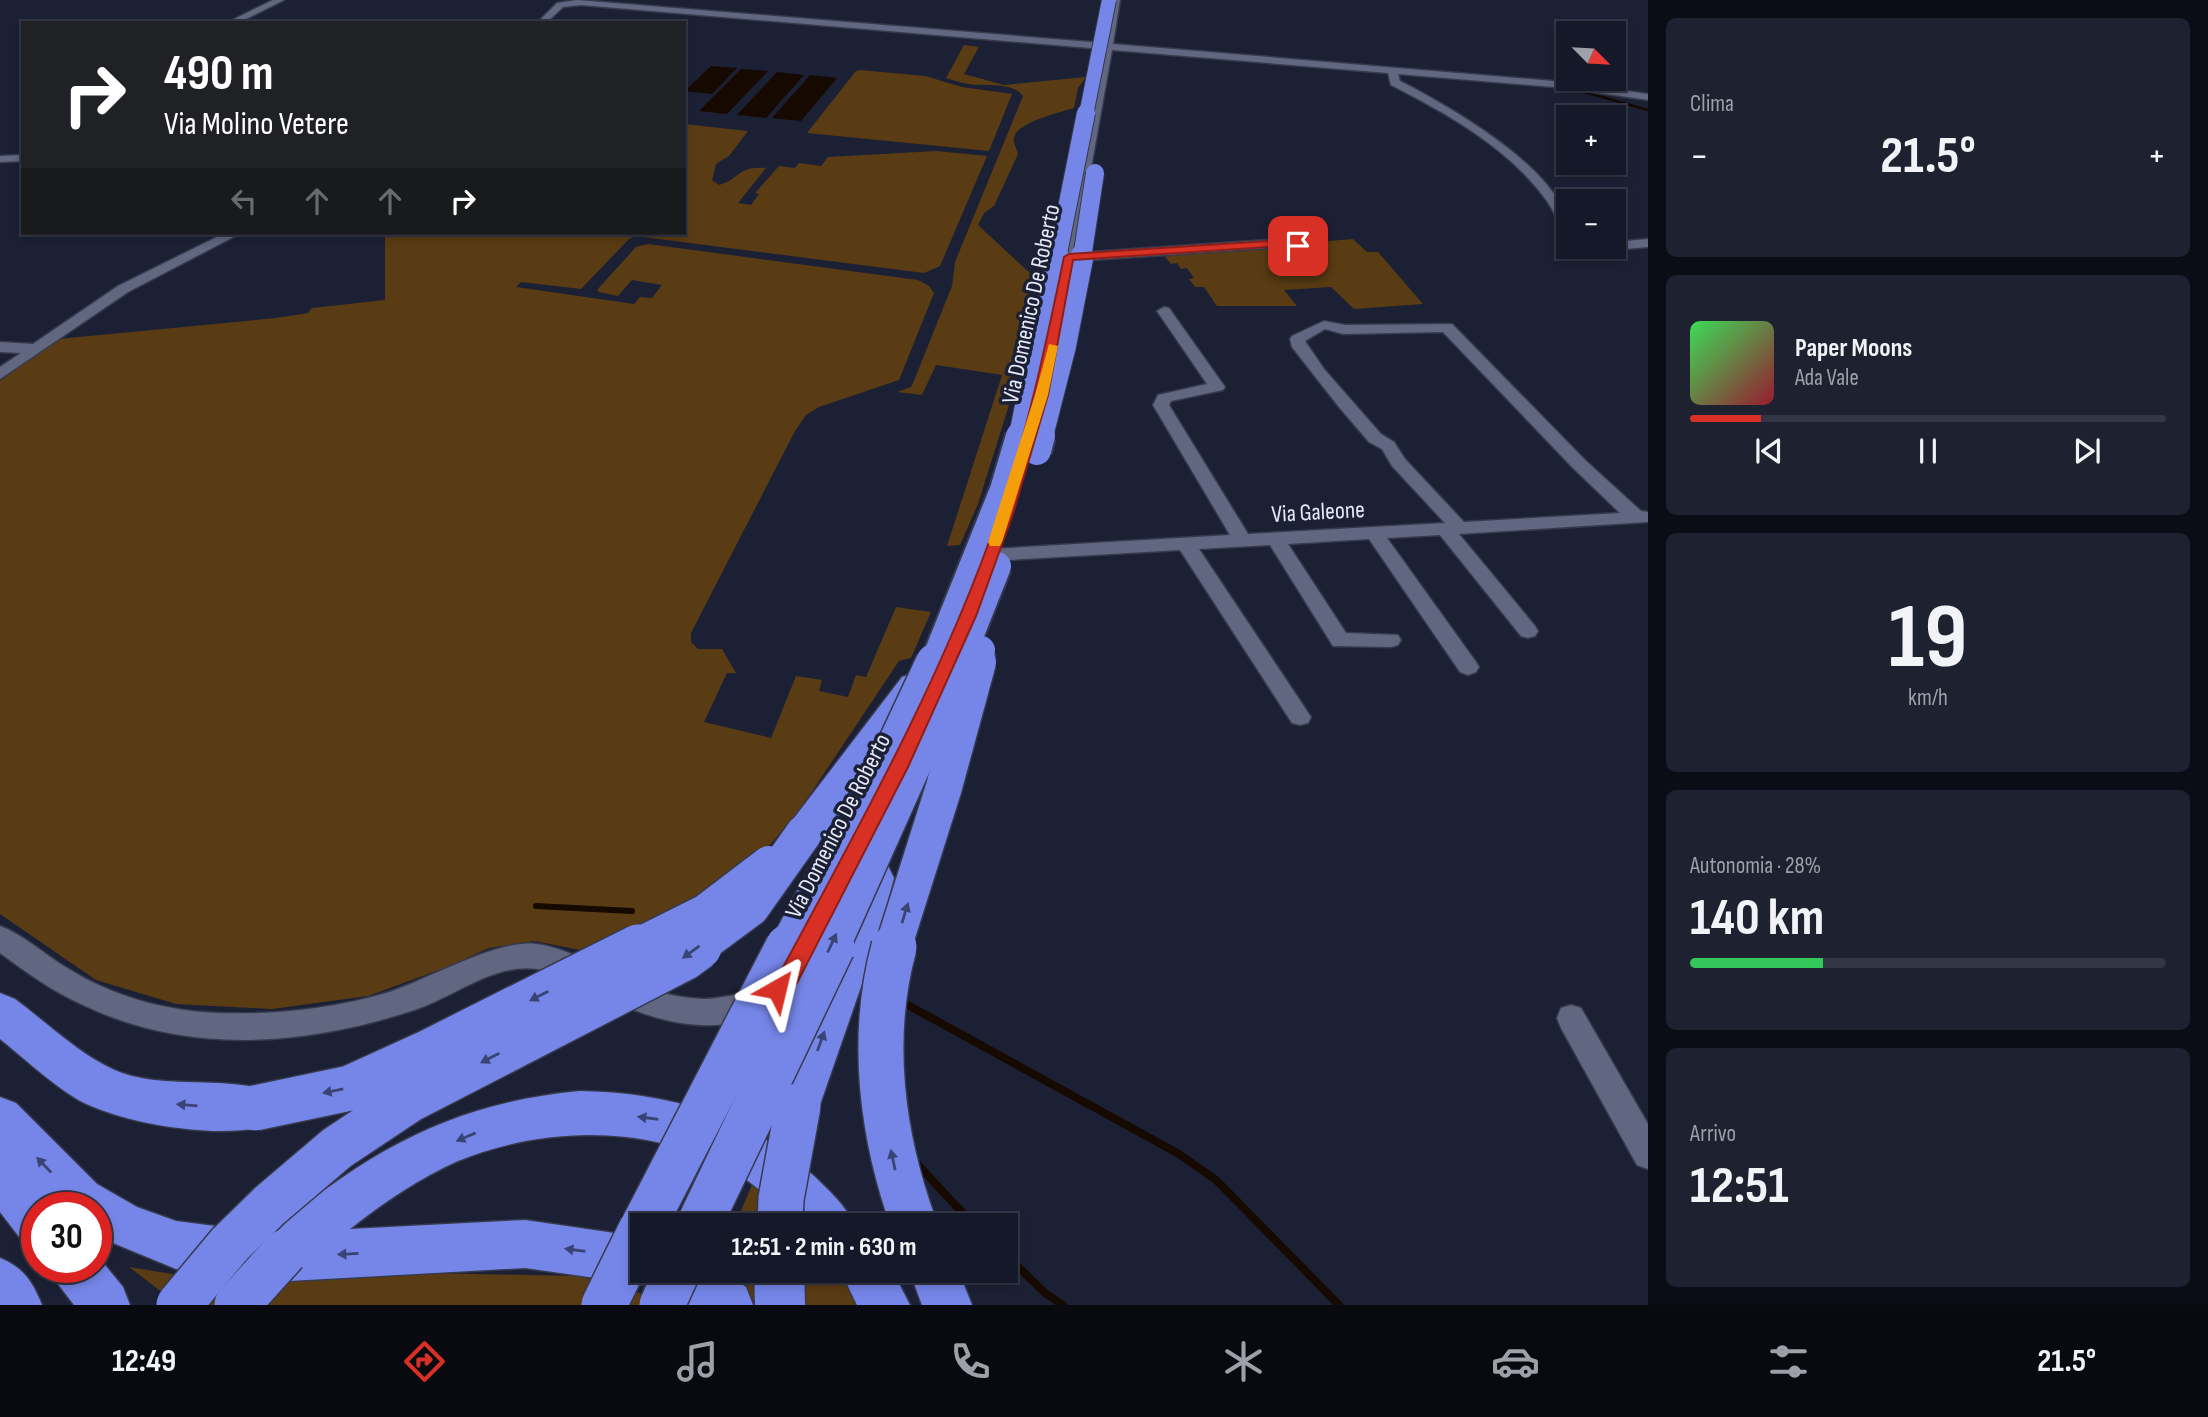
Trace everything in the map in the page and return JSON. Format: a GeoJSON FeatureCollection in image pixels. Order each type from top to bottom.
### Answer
{"type":"FeatureCollection","features":[{"type":"Feature","properties":{"kind":"highway"},"geometry":{"type":"LineString","coordinates":[[650,1213],[730,1054],[891,754],[943,644],[1004,490],[1024,426],[1109,0]]}},
{"type":"Feature","properties":{"kind":"highway"},"geometry":{"type":"LineString","coordinates":[[705,1213],[896,805],[965,651],[1000,543],[1054,397],[1087,229],[1118,0]]}},
{"type":"Feature","properties":{"kind":"highway"},"geometry":{"type":"LineString","coordinates":[[909,1213],[899,1187],[883,1113],[880,1044],[888,968],[963,724],[1000,543]]}},
{"type":"Feature","properties":{"kind":"highway"},"geometry":{"type":"LineString","coordinates":[[179,1305],[230,1244],[270,1205],[337,1148],[409,1100],[684,958],[751,908],[943,644]]}},
{"type":"Feature","properties":{"kind":"highway"},"geometry":{"type":"LineString","coordinates":[[780,1213],[799,1105],[859,935],[896,805]]}},
{"type":"Feature","properties":{"kind":"highway"},"geometry":{"type":"LineString","coordinates":[[0,1013],[89,1082],[131,1098],[184,1106],[255,1108],[350,1088],[439,1047],[706,912],[753,878],[804,833]]}},
{"type":"Feature","properties":{"kind":"highway"},"geometry":{"type":"LineString","coordinates":[[237,1305],[285,1252],[352,1198],[410,1160],[486,1128],[552,1114],[604,1112],[668,1121],[741,1151],[818,1213]]}},
{"type":"Feature","properties":{"kind":"highway"},"geometry":{"type":"LineString","coordinates":[[0,1119],[71,1192]]}},
{"type":"Feature","properties":{"kind":"highway"},"geometry":{"type":"LineString","coordinates":[[0,1175],[21,1201]]}},
{"type":"Feature","properties":{"kind":"highway"},"geometry":{"type":"LineString","coordinates":[[112,1219],[176,1245],[271,1258],[525,1244],[630,1260]]}},
{"type":"Feature","properties":{"kind":"highway"},"geometry":{"type":"LineString","coordinates":[[604,1305],[630,1253]]}},
{"type":"Feature","properties":{"kind":"highway"},"geometry":{"type":"LineString","coordinates":[[0,1283],[17,1305]]}},
{"type":"Feature","properties":{"kind":"highway"},"geometry":{"type":"LineString","coordinates":[[88,1283],[106,1305]]}},
{"type":"Feature","properties":{"kind":"highway"},"geometry":{"type":"LineString","coordinates":[[662,1305],[672,1283]]}},
{"type":"Feature","properties":{"kind":"highway"},"geometry":{"type":"LineString","coordinates":[[694,1283],[728,1305]]}},
{"type":"Feature","properties":{"kind":"highway"},"geometry":{"type":"LineString","coordinates":[[779,1283],[780,1305]]}},
{"type":"Feature","properties":{"kind":"highway"},"geometry":{"type":"LineString","coordinates":[[872,1283],[885,1305]]}},
{"type":"Feature","properties":{"kind":"highway"},"geometry":{"type":"LineString","coordinates":[[938,1283],[947,1305]]}},
{"type":"Feature","properties":{"kind":"street"},"geometry":{"type":"LineString","coordinates":[[234,21],[280,0]]}},
{"type":"Feature","properties":{"kind":"street","name":"Via Domenico De Roberto"},"geometry":{"type":"LineString","coordinates":[[0,938],[47,971],[95,998],[155,1018],[218,1027],[275,1026],[344,1017],[421,995],[504,958],[534,955],[582,971],[637,999],[686,1012],[736,1011],[764,1002],[790,976],[900,767],[1000,543],[1041,395],[1107,43],[1118,0]]}},
{"type":"Feature","properties":{"kind":"street"},"geometry":{"type":"LineString","coordinates":[[543,21],[559,2],[581,2],[1046,42],[1107,43],[1172,53],[1565,85],[1648,97]]}},
{"type":"Feature","properties":{"kind":"street"},"geometry":{"type":"LineString","coordinates":[[1392,71],[1395,83],[1432,102],[1503,148],[1556,206]]}},
{"type":"Feature","properties":{"kind":"street"},"geometry":{"type":"LineString","coordinates":[[0,159],[21,158]]}},
{"type":"Feature","properties":{"kind":"street"},"geometry":{"type":"LineString","coordinates":[[0,374],[123,289],[231,235]]}},
{"type":"Feature","properties":{"kind":"street"},"geometry":{"type":"LineString","coordinates":[[1069,257],[1283,243],[1306,250]]}},
{"type":"Feature","properties":{"kind":"street"},"geometry":{"type":"LineString","coordinates":[[1626,245],[1648,243]]}},
{"type":"Feature","properties":{"kind":"street"},"geometry":{"type":"LineString","coordinates":[[1164,311],[1217,387],[1172,394],[1164,398],[1161,405],[1242,540]]}},
{"type":"Feature","properties":{"kind":"street"},"geometry":{"type":"LineString","coordinates":[[1528,631],[1388,446],[1375,438],[1330,386],[1297,345],[1297,339],[1324,323],[1332,323],[1343,330],[1447,327],[1579,464],[1644,518]]}},
{"type":"Feature","properties":{"kind":"street"},"geometry":{"type":"LineString","coordinates":[[0,347],[33,349]]}},
{"type":"Feature","properties":{"kind":"street","name":"Via Galeone"},"geometry":{"type":"LineString","coordinates":[[1000,543],[1186,544],[1644,518]]}},
{"type":"Feature","properties":{"kind":"street"},"geometry":{"type":"LineString","coordinates":[[1374,533],[1468,667]]}},
{"type":"Feature","properties":{"kind":"street"},"geometry":{"type":"LineString","coordinates":[[1275,538],[1340,642],[1391,640]]}},
{"type":"Feature","properties":{"kind":"street"},"geometry":{"type":"LineString","coordinates":[[1186,544],[1300,718]]}},
{"type":"Feature","properties":{"kind":"street"},"geometry":{"type":"LineString","coordinates":[[1571,1018],[1648,1154]]}},
{"type":"Feature","properties":{"kind":"shaded area"},"geometry":{"type":"Polygon","coordinates":[[[964,45],[979,47],[964,74],[1004,85],[1086,77],[1078,88],[1074,108],[1030,123],[1016,133],[1014,140],[1018,154],[994,206],[984,213],[978,225],[1033,276],[1029,317],[1035,322],[978,504],[960,545],[947,546],[1002,375],[936,365],[922,395],[897,392],[911,387],[913,383],[952,286],[955,262],[1023,96],[1005,86],[969,84],[946,78],[964,45]]]}},
{"type":"Feature","properties":{"kind":"shaded area"},"geometry":{"type":"Polygon","coordinates":[[[711,66],[737,68],[712,94],[686,90],[711,66]]]}},
{"type":"Feature","properties":{"kind":"shaded area"},"geometry":{"type":"Polygon","coordinates":[[[741,69],[768,71],[727,114],[699,111],[741,69]]]}},
{"type":"Feature","properties":{"kind":"shaded area"},"geometry":{"type":"Polygon","coordinates":[[[856,71],[925,76],[962,87],[1012,94],[989,151],[807,133],[856,71]]]}},
{"type":"Feature","properties":{"kind":"shaded area"},"geometry":{"type":"Polygon","coordinates":[[[777,72],[804,75],[766,118],[737,115],[777,72]]]}},
{"type":"Feature","properties":{"kind":"shaded area"},"geometry":{"type":"Polygon","coordinates":[[[810,75],[837,78],[801,121],[772,118],[810,75]]]}},
{"type":"Feature","properties":{"kind":"shaded area"},"geometry":{"type":"Polygon","coordinates":[[[686,124],[748,131],[729,156],[716,164],[712,180],[719,185],[749,169],[766,168],[738,203],[751,205],[759,194],[755,193],[779,166],[795,168],[799,163],[821,166],[828,157],[936,151],[987,156],[940,266],[924,273],[635,236],[581,289],[521,282],[516,287],[634,304],[640,297],[652,298],[662,285],[632,280],[618,296],[597,290],[636,247],[648,244],[918,280],[929,286],[934,293],[899,380],[819,407],[806,415],[795,431],[691,633],[691,642],[698,649],[722,649],[736,673],[727,673],[704,722],[771,738],[796,676],[822,680],[819,691],[848,697],[856,675],[866,677],[896,607],[931,612],[911,658],[899,661],[797,814],[761,855],[699,901],[591,952],[534,941],[489,948],[447,967],[368,996],[272,1009],[176,1004],[96,980],[0,914],[0,381],[58,339],[276,318],[308,313],[312,308],[385,300],[385,235],[686,235],[686,124]]]}},
{"type":"Feature","properties":{"kind":"shaded area"},"geometry":{"type":"Polygon","coordinates":[[[1353,239],[1367,252],[1378,252],[1423,304],[1354,309],[1331,287],[1284,290],[1297,306],[1217,306],[1204,287],[1195,287],[1189,279],[1194,278],[1187,268],[1181,269],[1177,263],[1171,264],[1163,254],[1288,246],[1311,250],[1303,243],[1353,239]]]}},
{"type":"Feature","properties":{"kind":"shaded area"},"geometry":{"type":"Polygon","coordinates":[[[754,1180],[788,1213],[740,1213],[754,1180]]]}},
{"type":"Feature","properties":{"kind":"shaded area"},"geometry":{"type":"Polygon","coordinates":[[[129,1267],[222,1282],[284,1283],[373,1272],[579,1276],[682,1305],[179,1305],[129,1267]]]}},
{"type":"Feature","properties":{"kind":"shaded area"},"geometry":{"type":"Polygon","coordinates":[[[709,1283],[851,1283],[865,1305],[699,1305],[709,1283]]]}},
{"type":"Feature","properties":{"kind":"waterway"},"geometry":{"type":"LineString","coordinates":[[1581,91],[1648,110]]}},
{"type":"Feature","properties":{"kind":"waterway"},"geometry":{"type":"LineString","coordinates":[[536,906],[632,911]]}},
{"type":"Feature","properties":{"kind":"waterway"},"geometry":{"type":"LineString","coordinates":[[906,1004],[1179,1154],[1216,1180],[1339,1305]]}},
{"type":"Feature","properties":{"kind":"waterway"},"geometry":{"type":"LineString","coordinates":[[917,1164],[963,1213]]}},
{"type":"Feature","properties":{"kind":"waterway"},"geometry":{"type":"LineString","coordinates":[[1018,1267],[1045,1293],[1063,1305]]}},
{"type":"Feature","properties":{"kind":"slow traffic"},"geometry":{"type":"LineString","coordinates":[[995,542],[1006,514],[1053,346]]}},
{"type":"Feature","properties":{"kind":"route"},"geometry":{"type":"LineString","coordinates":[[777,989],[790,976],[900,767],[968,616],[1006,514],[1041,395],[1069,257],[1283,243],[1298,246]]}}]}
